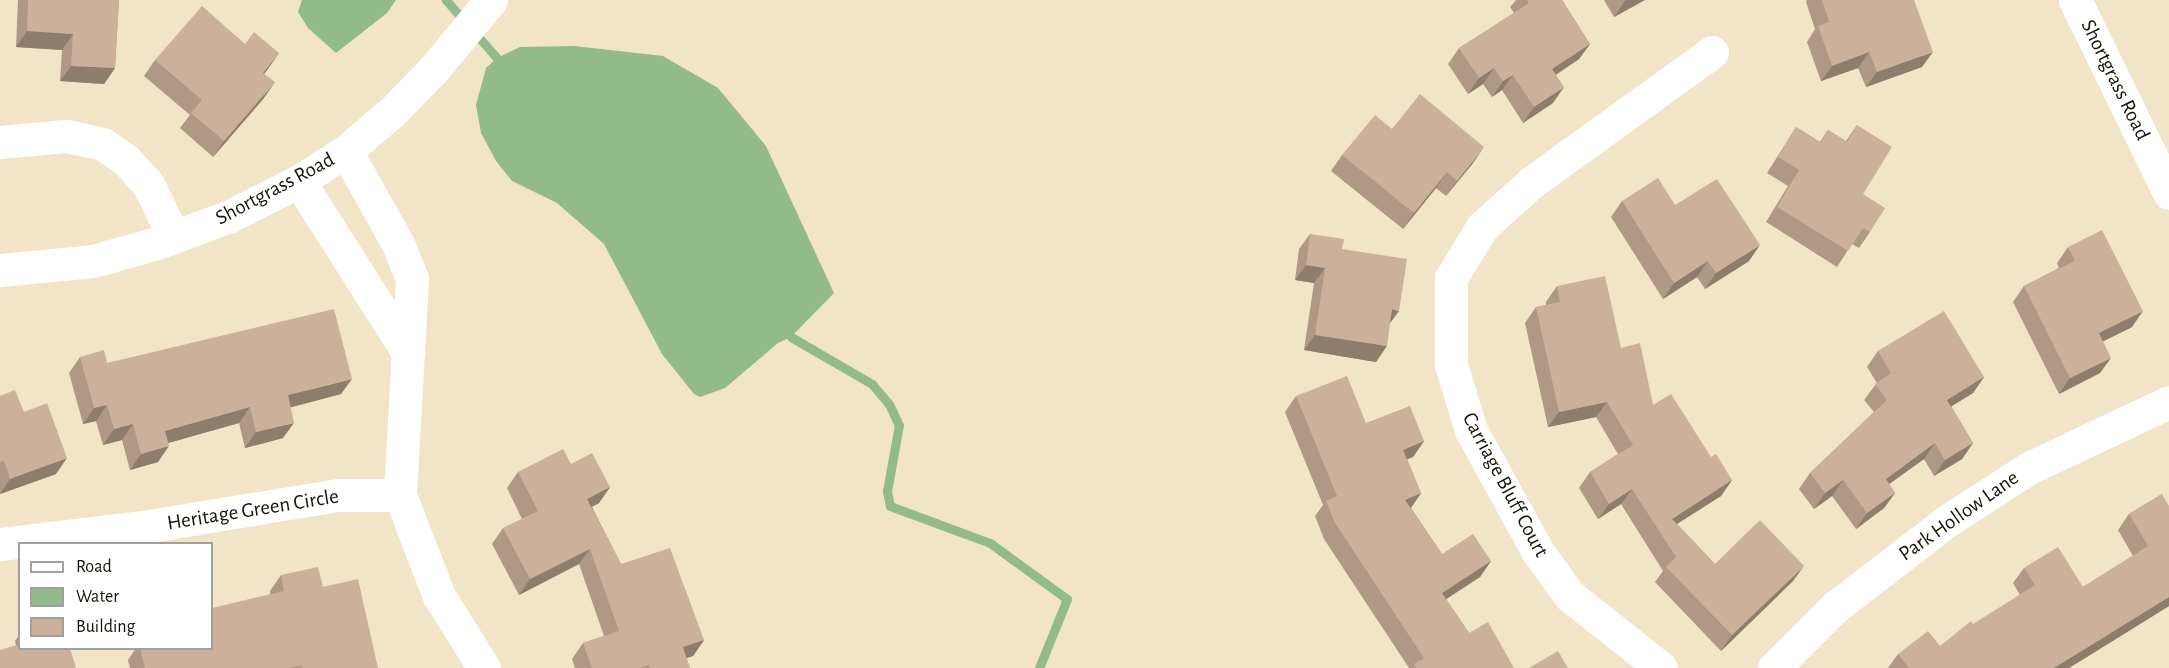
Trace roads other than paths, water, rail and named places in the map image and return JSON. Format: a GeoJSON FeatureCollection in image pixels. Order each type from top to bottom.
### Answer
{"type":"FeatureCollection","features":[{"type":"Feature","properties":{"kind":"street","name":"Shortgrass Road"},"geometry":{"type":"LineString","coordinates":[[0,270],[93,261],[174,237],[230,216],[298,181],[346,151],[433,70],[491,0]]}},
{"type":"Feature","properties":{"kind":"street","name":"Shortgrass Road"},"geometry":{"type":"LineString","coordinates":[[2077,1],[2169,193]]}},
{"type":"Feature","properties":{"kind":"street","name":"Carriage Bluff Court"},"geometry":{"type":"LineString","coordinates":[[1661,668],[1570,596],[1538,552],[1471,430],[1451,365],[1451,278],[1482,227],[1532,182],[1712,52]]}},
{"type":"Feature","properties":{"kind":"street"},"geometry":{"type":"LineString","coordinates":[[0,142],[66,136],[103,144],[127,160],[148,184],[174,237]]}},
{"type":"Feature","properties":{"kind":"street"},"geometry":{"type":"LineString","coordinates":[[346,151],[398,244],[412,279],[400,495],[439,596],[484,668]]}},
{"type":"Feature","properties":{"kind":"street"},"geometry":{"type":"LineString","coordinates":[[298,181],[408,353]]}},
{"type":"Feature","properties":{"kind":"street","name":"Park Hollow Lane"},"geometry":{"type":"LineString","coordinates":[[1774,668],[1834,608],[1947,521],[2029,468],[2169,402]]}},
{"type":"Feature","properties":{"kind":"street","name":"Heritage Green Circle"},"geometry":{"type":"LineString","coordinates":[[0,544],[143,527],[339,495],[400,495]]}},
{"type":"Feature","properties":{"kind":"water"},"geometry":{"type":"Polygon","coordinates":[[[302,0],[396,0],[387,13],[336,53],[308,28],[298,12],[302,0]]]}},
{"type":"Feature","properties":{"kind":"water"},"geometry":{"type":"Polygon","coordinates":[[[574,46],[663,56],[718,88],[766,146],[834,293],[791,337],[778,343],[725,388],[700,397],[694,394],[662,354],[604,244],[557,203],[512,181],[496,161],[481,133],[476,105],[486,68],[497,58],[520,47],[574,46]]]}},
{"type":"Feature","properties":{"kind":"waterway"},"geometry":{"type":"LineString","coordinates":[[446,0],[497,58]]}},
{"type":"Feature","properties":{"kind":"waterway"},"geometry":{"type":"LineString","coordinates":[[791,337],[872,384],[889,404],[899,425],[887,491],[890,506],[990,543],[1067,599],[1039,668]]}}]}
